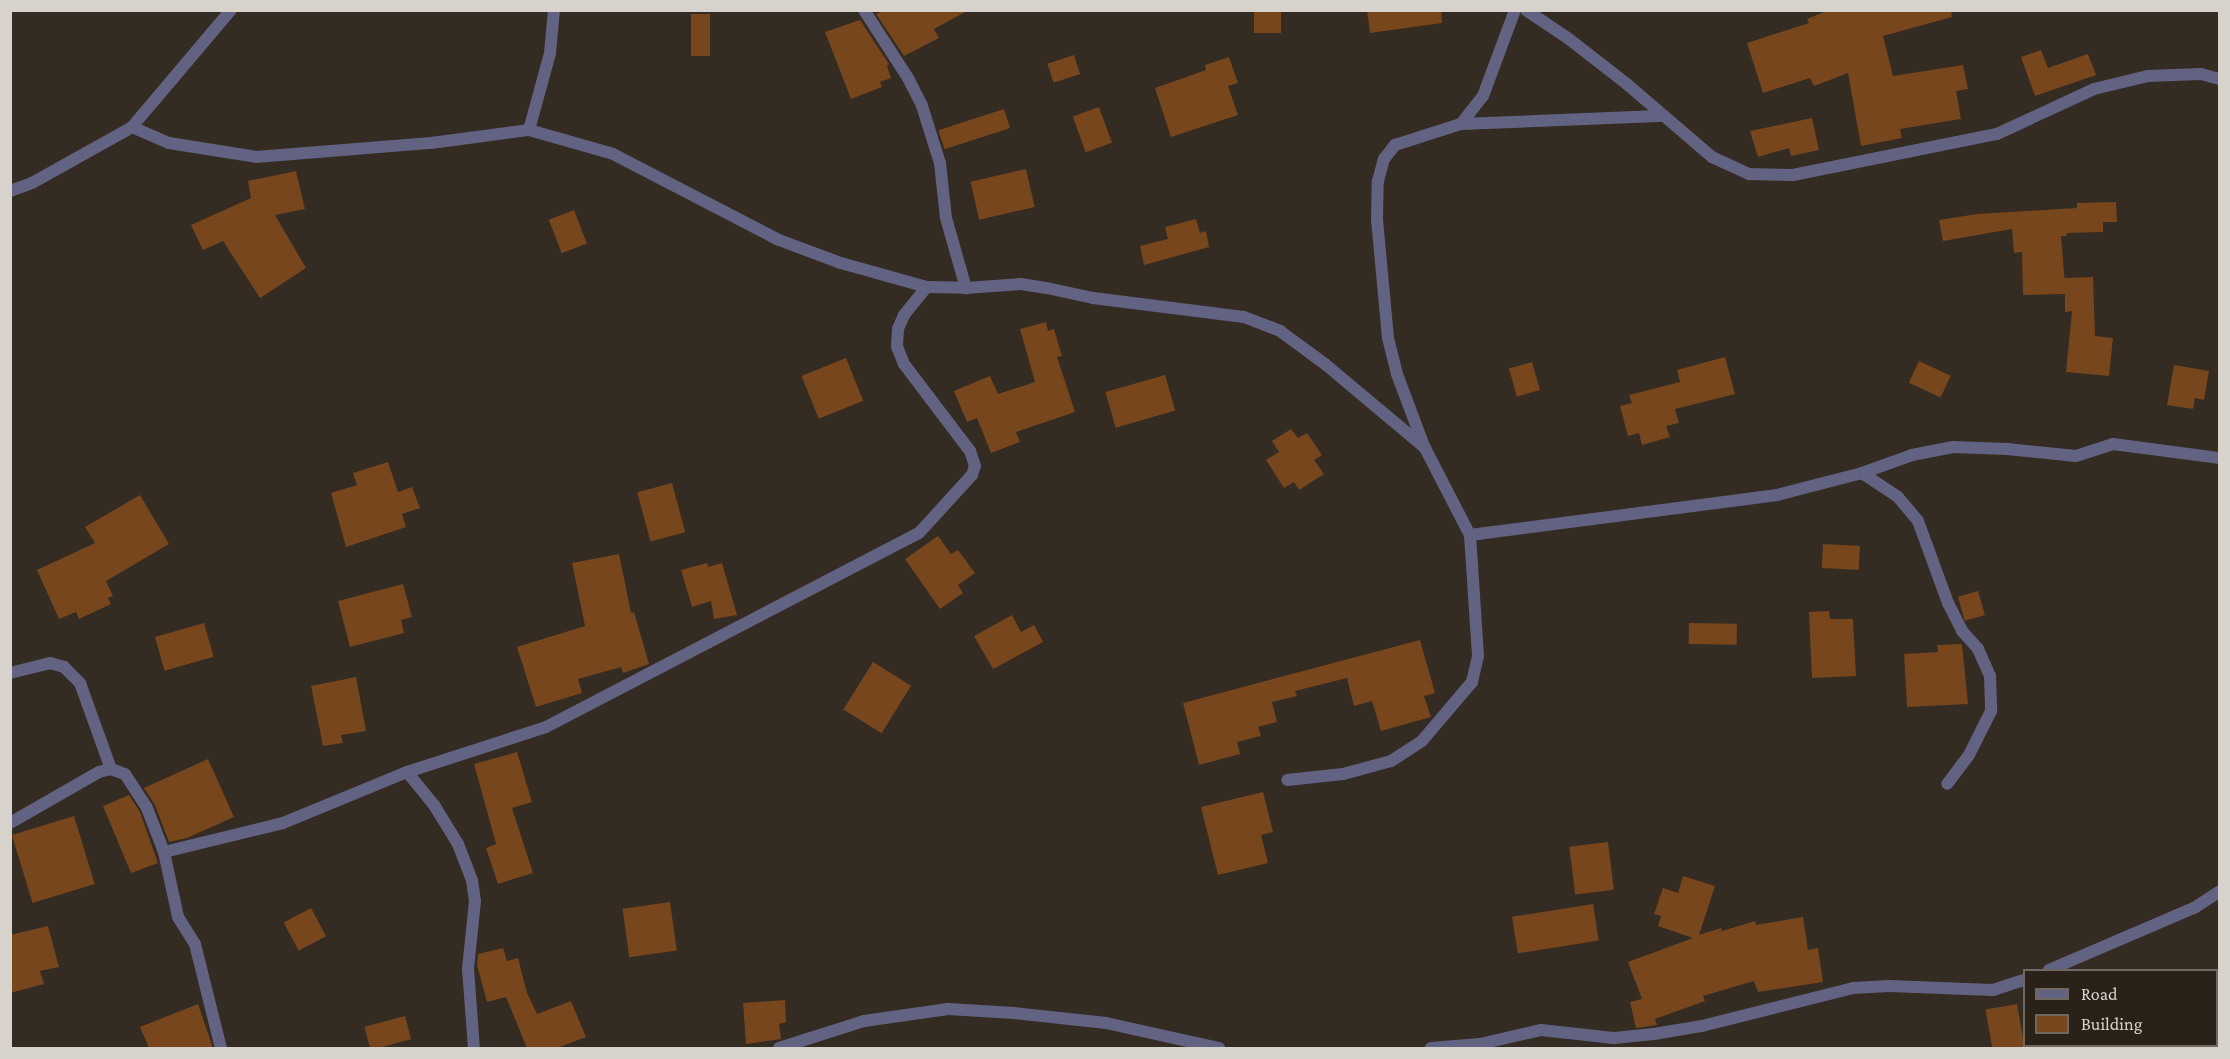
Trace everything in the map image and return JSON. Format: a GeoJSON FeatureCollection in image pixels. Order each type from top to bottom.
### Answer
{"type":"FeatureCollection","features":[{"type":"Feature","properties":{"kind":"street"},"geometry":{"type":"LineString","coordinates":[[10,191],[32,183],[132,127],[231,10]]}},
{"type":"Feature","properties":{"kind":"street"},"geometry":{"type":"LineString","coordinates":[[529,130],[550,53],[554,10]]}},
{"type":"Feature","properties":{"kind":"street"},"geometry":{"type":"LineString","coordinates":[[864,10],[908,78],[922,106],[940,163],[946,218],[966,288]]}},
{"type":"Feature","properties":{"kind":"street"},"geometry":{"type":"LineString","coordinates":[[1461,124],[1483,96],[1515,10]]}},
{"type":"Feature","properties":{"kind":"street"},"geometry":{"type":"LineString","coordinates":[[1526,10],[1569,39],[1712,157],[1729,167],[1749,174],[1793,175],[1998,134],[2094,89],[2148,76],[2201,74],[2220,79]]}},
{"type":"Feature","properties":{"kind":"street"},"geometry":{"type":"LineString","coordinates":[[1287,780],[1344,774],[1391,761],[1422,741],[1472,682],[1478,656],[1470,535],[1425,448],[1397,374],[1388,338],[1377,220],[1378,182],[1383,159],[1395,145],[1461,124],[1664,116]]}},
{"type":"Feature","properties":{"kind":"street"},"geometry":{"type":"LineString","coordinates":[[132,127],[169,142],[256,157],[431,143],[529,130],[568,138],[613,154],[779,240],[841,263],[927,287],[966,288],[1021,284],[1093,298],[1244,317],[1280,331],[1325,364],[1425,448]]}},
{"type":"Feature","properties":{"kind":"street"},"geometry":{"type":"LineString","coordinates":[[164,852],[283,823],[408,772],[546,727],[919,533],[972,475],[975,466],[970,451],[904,364],[897,347],[898,329],[904,315],[927,287]]}},
{"type":"Feature","properties":{"kind":"street"},"geometry":{"type":"LineString","coordinates":[[1470,535],[1777,495],[1862,473],[1912,455],[1953,447],[2007,449],[2076,456],[2113,444],[2220,458]]}},
{"type":"Feature","properties":{"kind":"street"},"geometry":{"type":"LineString","coordinates":[[1862,473],[1898,497],[1918,521],[1948,603],[1962,631],[1978,649],[1990,676],[1991,711],[1970,755],[1947,784]]}},
{"type":"Feature","properties":{"kind":"street"},"geometry":{"type":"LineString","coordinates":[[10,674],[50,663],[64,667],[80,683],[111,769]]}},
{"type":"Feature","properties":{"kind":"street"},"geometry":{"type":"LineString","coordinates":[[10,823],[99,772],[111,769],[125,774],[147,808],[164,852],[178,917],[195,944],[222,1048]]}},
{"type":"Feature","properties":{"kind":"street"},"geometry":{"type":"LineString","coordinates":[[408,772],[434,805],[458,844],[472,880],[475,902],[468,969],[474,1048]]}},
{"type":"Feature","properties":{"kind":"street"},"geometry":{"type":"LineString","coordinates":[[2051,969],[2194,908],[2220,891]]}},
{"type":"Feature","properties":{"kind":"street"},"geometry":{"type":"LineString","coordinates":[[1431,1048],[1480,1044],[1541,1030],[1614,1043],[1702,1026],[1853,988],[1888,986],[1993,990],[2023,981]]}},
{"type":"Feature","properties":{"kind":"street"},"geometry":{"type":"LineString","coordinates":[[779,1048],[864,1021],[948,1009],[1014,1013],[1106,1023],[1219,1048]]}},
{"type":"Feature","properties":{"kind":"building"},"geometry":{"type":"Polygon","coordinates":[[[886,10],[969,10],[934,29],[939,38],[904,56],[876,14],[886,10]]]}},
{"type":"Feature","properties":{"kind":"building"},"geometry":{"type":"Polygon","coordinates":[[[1254,10],[1281,10],[1281,33],[1254,33],[1254,10]]]}},
{"type":"Feature","properties":{"kind":"building"},"geometry":{"type":"Polygon","coordinates":[[[1367,10],[1441,10],[1442,23],[1370,33],[1367,10]]]}},
{"type":"Feature","properties":{"kind":"building"},"geometry":{"type":"Polygon","coordinates":[[[1829,10],[1951,10],[1952,17],[1883,36],[1893,76],[1963,65],[1968,89],[1956,91],[1961,119],[1900,129],[1902,138],[1861,146],[1848,73],[1814,86],[1810,78],[1763,93],[1747,43],[1809,23],[1807,19],[1829,10]]]}},
{"type":"Feature","properties":{"kind":"building"},"geometry":{"type":"Polygon","coordinates":[[[691,14],[710,14],[710,56],[691,56],[691,14]]]}},
{"type":"Feature","properties":{"kind":"building"},"geometry":{"type":"Polygon","coordinates":[[[860,20],[889,64],[887,66],[891,78],[880,82],[882,87],[851,99],[825,32],[860,20]]]}},
{"type":"Feature","properties":{"kind":"building"},"geometry":{"type":"Polygon","coordinates":[[[2041,50],[2048,68],[2088,54],[2096,75],[2035,96],[2021,57],[2041,50]]]}},
{"type":"Feature","properties":{"kind":"building"},"geometry":{"type":"Polygon","coordinates":[[[1074,55],[1080,74],[1054,83],[1047,64],[1074,55]]]}},
{"type":"Feature","properties":{"kind":"building"},"geometry":{"type":"Polygon","coordinates":[[[1229,57],[1238,83],[1228,86],[1238,115],[1171,137],[1155,88],[1206,70],[1205,65],[1229,57]]]}},
{"type":"Feature","properties":{"kind":"building"},"geometry":{"type":"Polygon","coordinates":[[[1099,107],[1112,143],[1086,152],[1073,117],[1099,107]]]}},
{"type":"Feature","properties":{"kind":"building"},"geometry":{"type":"Polygon","coordinates":[[[1004,109],[1010,128],[945,149],[938,130],[1004,109]]]}},
{"type":"Feature","properties":{"kind":"building"},"geometry":{"type":"Polygon","coordinates":[[[1812,118],[1819,150],[1791,156],[1789,148],[1758,157],[1750,131],[1812,118]]]}},
{"type":"Feature","properties":{"kind":"building"},"geometry":{"type":"Polygon","coordinates":[[[1026,169],[1035,207],[979,220],[970,182],[1026,169]]]}},
{"type":"Feature","properties":{"kind":"building"},"geometry":{"type":"Polygon","coordinates":[[[296,171],[305,209],[275,215],[306,268],[260,298],[223,241],[203,250],[191,225],[251,198],[248,181],[296,171]]]}},
{"type":"Feature","properties":{"kind":"building"},"geometry":{"type":"Polygon","coordinates":[[[2116,202],[2117,222],[2103,222],[2103,232],[2066,233],[2067,236],[2061,236],[2064,278],[2093,277],[2095,336],[2113,338],[2109,376],[2066,372],[2072,311],[2065,312],[2065,294],[2023,295],[2022,252],[2014,253],[2012,229],[1943,241],[1939,220],[1977,214],[2077,208],[2077,203],[2116,202]]]}},
{"type":"Feature","properties":{"kind":"building"},"geometry":{"type":"Polygon","coordinates":[[[574,210],[587,244],[562,253],[549,220],[574,210]]]}},
{"type":"Feature","properties":{"kind":"building"},"geometry":{"type":"Polygon","coordinates":[[[1196,219],[1200,233],[1206,231],[1209,247],[1144,265],[1140,246],[1168,239],[1165,227],[1196,219]]]}},
{"type":"Feature","properties":{"kind":"building"},"geometry":{"type":"Polygon","coordinates":[[[1046,322],[1048,331],[1054,329],[1062,356],[1057,357],[1075,412],[1016,432],[1020,442],[991,453],[977,418],[967,422],[954,391],[990,376],[998,394],[1035,382],[1020,329],[1046,322]]]}},
{"type":"Feature","properties":{"kind":"building"},"geometry":{"type":"Polygon","coordinates":[[[1725,357],[1735,394],[1675,409],[1679,423],[1666,426],[1670,437],[1642,445],[1639,433],[1628,436],[1620,406],[1632,403],[1629,395],[1680,382],[1677,370],[1725,357]]]}},
{"type":"Feature","properties":{"kind":"building"},"geometry":{"type":"Polygon","coordinates":[[[846,358],[863,401],[819,419],[801,376],[846,358]]]}},
{"type":"Feature","properties":{"kind":"building"},"geometry":{"type":"Polygon","coordinates":[[[1919,361],[1951,376],[1941,398],[1909,383],[1919,361]]]}},
{"type":"Feature","properties":{"kind":"building"},"geometry":{"type":"Polygon","coordinates":[[[1532,362],[1540,390],[1517,396],[1509,369],[1532,362]]]}},
{"type":"Feature","properties":{"kind":"building"},"geometry":{"type":"Polygon","coordinates":[[[2174,365],[2209,371],[2204,400],[2195,398],[2193,409],[2167,405],[2174,365]]]}},
{"type":"Feature","properties":{"kind":"building"},"geometry":{"type":"Polygon","coordinates":[[[1165,375],[1175,411],[1116,428],[1105,392],[1165,375]]]}},
{"type":"Feature","properties":{"kind":"building"},"geometry":{"type":"Polygon","coordinates":[[[1291,429],[1298,438],[1307,433],[1322,455],[1314,460],[1324,474],[1299,490],[1294,482],[1284,488],[1266,460],[1279,452],[1272,441],[1291,429]]]}},
{"type":"Feature","properties":{"kind":"building"},"geometry":{"type":"Polygon","coordinates":[[[388,462],[398,492],[412,487],[420,508],[402,514],[406,527],[346,547],[331,493],[357,485],[353,473],[388,462]]]}},
{"type":"Feature","properties":{"kind":"building"},"geometry":{"type":"Polygon","coordinates":[[[672,483],[685,532],[650,542],[637,492],[672,483]]]}},
{"type":"Feature","properties":{"kind":"building"},"geometry":{"type":"Polygon","coordinates":[[[140,495],[169,544],[106,581],[113,596],[108,598],[111,604],[79,619],[76,612],[59,619],[37,570],[95,543],[85,527],[140,495]]]}},
{"type":"Feature","properties":{"kind":"building"},"geometry":{"type":"Polygon","coordinates":[[[938,536],[951,554],[958,550],[975,573],[958,585],[963,593],[940,609],[905,559],[938,536]]]}},
{"type":"Feature","properties":{"kind":"building"},"geometry":{"type":"Polygon","coordinates":[[[1823,544],[1860,546],[1859,570],[1822,568],[1823,544]]]}},
{"type":"Feature","properties":{"kind":"building"},"geometry":{"type":"Polygon","coordinates":[[[619,554],[631,613],[634,612],[649,664],[623,673],[621,667],[578,679],[582,693],[536,707],[517,647],[585,626],[572,563],[619,554]]]}},
{"type":"Feature","properties":{"kind":"building"},"geometry":{"type":"Polygon","coordinates":[[[707,563],[708,567],[722,563],[737,615],[714,619],[711,601],[692,607],[681,570],[707,563]]]}},
{"type":"Feature","properties":{"kind":"building"},"geometry":{"type":"Polygon","coordinates":[[[403,584],[412,617],[401,620],[404,633],[350,647],[338,601],[403,584]]]}},
{"type":"Feature","properties":{"kind":"building"},"geometry":{"type":"Polygon","coordinates":[[[1978,591],[1985,615],[1965,621],[1958,597],[1978,591]]]}},
{"type":"Feature","properties":{"kind":"building"},"geometry":{"type":"Polygon","coordinates":[[[1829,611],[1830,619],[1853,619],[1856,676],[1812,678],[1809,612],[1829,611]]]}},
{"type":"Feature","properties":{"kind":"building"},"geometry":{"type":"Polygon","coordinates":[[[1012,615],[1021,632],[1034,625],[1043,642],[993,669],[974,636],[1012,615]]]}},
{"type":"Feature","properties":{"kind":"building"},"geometry":{"type":"Polygon","coordinates":[[[204,623],[214,657],[165,671],[155,637],[204,623]]]}},
{"type":"Feature","properties":{"kind":"building"},"geometry":{"type":"Polygon","coordinates":[[[1689,623],[1737,624],[1737,645],[1689,644],[1689,623]]]}},
{"type":"Feature","properties":{"kind":"building"},"geometry":{"type":"Polygon","coordinates":[[[1420,640],[1435,693],[1424,696],[1431,717],[1381,731],[1372,701],[1354,706],[1347,678],[1295,691],[1297,696],[1272,702],[1277,722],[1258,727],[1261,736],[1237,742],[1240,754],[1199,765],[1183,703],[1420,640]]]}},
{"type":"Feature","properties":{"kind":"building"},"geometry":{"type":"Polygon","coordinates":[[[1962,644],[1968,704],[1907,707],[1904,654],[1938,652],[1937,645],[1962,644]]]}},
{"type":"Feature","properties":{"kind":"building"},"geometry":{"type":"Polygon","coordinates":[[[873,662],[911,686],[881,733],[843,709],[873,662]]]}},
{"type":"Feature","properties":{"kind":"building"},"geometry":{"type":"Polygon","coordinates":[[[356,677],[366,731],[341,735],[343,743],[323,746],[311,686],[356,677]]]}},
{"type":"Feature","properties":{"kind":"building"},"geometry":{"type":"Polygon","coordinates":[[[517,752],[532,802],[512,808],[533,873],[498,884],[486,848],[496,844],[474,764],[517,752]]]}},
{"type":"Feature","properties":{"kind":"building"},"geometry":{"type":"Polygon","coordinates":[[[208,759],[234,817],[187,838],[169,842],[155,805],[144,788],[208,759]]]}},
{"type":"Feature","properties":{"kind":"building"},"geometry":{"type":"Polygon","coordinates":[[[1263,792],[1273,832],[1261,835],[1268,863],[1218,875],[1201,807],[1263,792]]]}},
{"type":"Feature","properties":{"kind":"building"},"geometry":{"type":"Polygon","coordinates":[[[129,795],[140,812],[158,863],[131,873],[103,806],[129,795]]]}},
{"type":"Feature","properties":{"kind":"building"},"geometry":{"type":"Polygon","coordinates":[[[74,816],[95,884],[33,903],[12,835],[74,816]]]}},
{"type":"Feature","properties":{"kind":"building"},"geometry":{"type":"Polygon","coordinates":[[[1608,842],[1614,890],[1575,894],[1569,847],[1608,842]]]}},
{"type":"Feature","properties":{"kind":"building"},"geometry":{"type":"Polygon","coordinates":[[[1683,876],[1715,886],[1699,935],[1755,921],[1756,925],[1803,917],[1808,950],[1818,948],[1823,982],[1758,992],[1754,981],[1703,996],[1705,1001],[1655,1019],[1657,1025],[1636,1028],[1630,1002],[1642,999],[1628,962],[1693,938],[1658,926],[1661,916],[1654,914],[1663,888],[1678,893],[1683,876]]]}},
{"type":"Feature","properties":{"kind":"building"},"geometry":{"type":"Polygon","coordinates":[[[670,902],[677,951],[629,957],[622,909],[670,902]]]}},
{"type":"Feature","properties":{"kind":"building"},"geometry":{"type":"Polygon","coordinates":[[[1593,904],[1599,941],[1518,953],[1512,917],[1593,904]]]}},
{"type":"Feature","properties":{"kind":"building"},"geometry":{"type":"Polygon","coordinates":[[[311,908],[326,936],[299,951],[284,923],[311,908]]]}},
{"type":"Feature","properties":{"kind":"building"},"geometry":{"type":"Polygon","coordinates":[[[48,926],[59,967],[40,971],[44,984],[10,993],[10,935],[48,926]]]}},
{"type":"Feature","properties":{"kind":"building"},"geometry":{"type":"Polygon","coordinates":[[[503,948],[507,961],[518,958],[527,993],[537,1014],[571,1001],[586,1037],[557,1048],[527,1048],[506,997],[487,1002],[477,965],[478,954],[503,948]]]}},
{"type":"Feature","properties":{"kind":"building"},"geometry":{"type":"Polygon","coordinates":[[[785,1000],[786,1022],[779,1024],[781,1039],[746,1044],[743,1003],[785,1000]]]}},
{"type":"Feature","properties":{"kind":"building"},"geometry":{"type":"Polygon","coordinates":[[[198,1004],[213,1048],[149,1048],[140,1027],[198,1004]]]}},
{"type":"Feature","properties":{"kind":"building"},"geometry":{"type":"Polygon","coordinates":[[[2017,1004],[2025,1048],[1992,1048],[1985,1010],[2017,1004]]]}},
{"type":"Feature","properties":{"kind":"building"},"geometry":{"type":"Polygon","coordinates":[[[405,1016],[411,1039],[370,1048],[364,1027],[405,1016]]]}}]}
